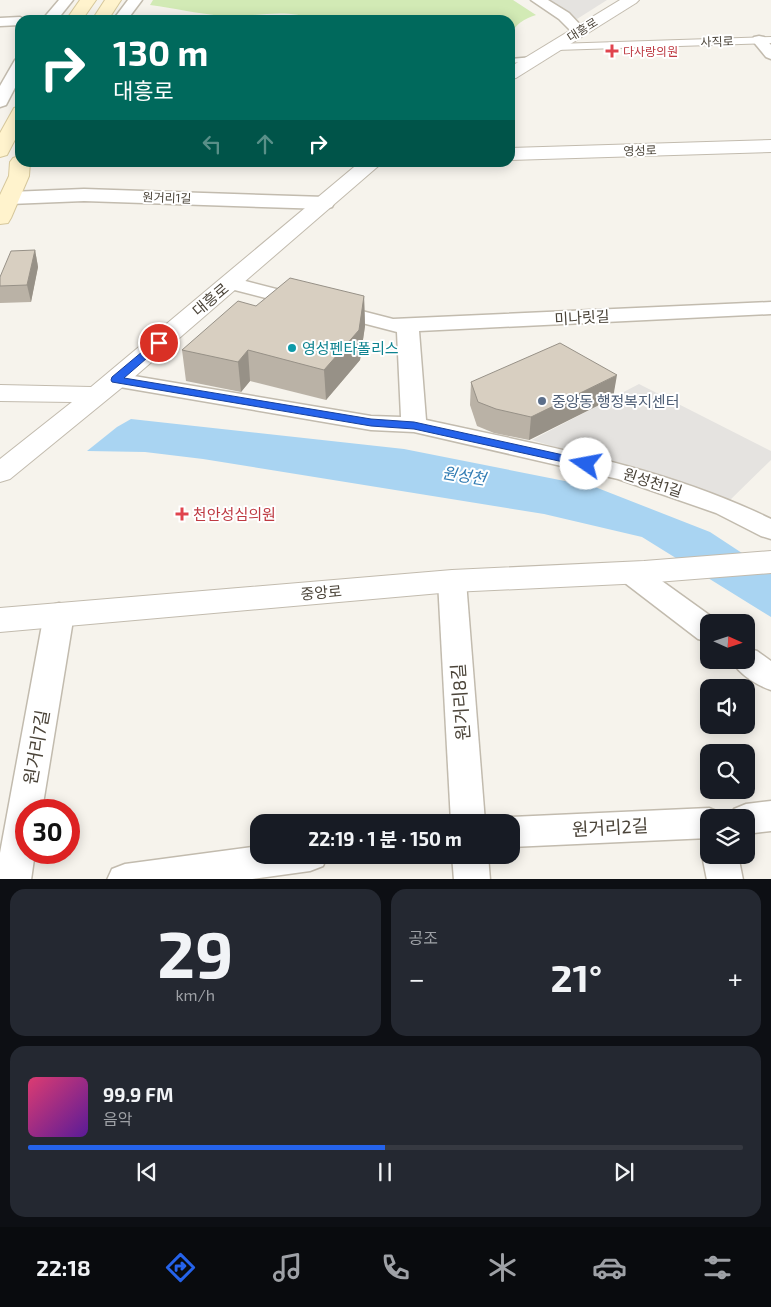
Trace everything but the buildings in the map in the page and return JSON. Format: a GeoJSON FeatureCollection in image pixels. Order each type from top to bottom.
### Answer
{"type":"FeatureCollection","features":[{"type":"Feature","properties":{"kind":"main road"},"geometry":{"type":"LineString","coordinates":[[0,150],[15,122]]}},
{"type":"Feature","properties":{"kind":"main road"},"geometry":{"type":"LineString","coordinates":[[0,218],[24,167]]}},
{"type":"Feature","properties":{"kind":"street"},"geometry":{"type":"LineString","coordinates":[[53,15],[66,0]]}},
{"type":"Feature","properties":{"kind":"street"},"geometry":{"type":"LineString","coordinates":[[124,15],[135,0]]}},
{"type":"Feature","properties":{"kind":"street"},"geometry":{"type":"LineString","coordinates":[[538,0],[564,16],[579,31]]}},
{"type":"Feature","properties":{"kind":"street","name":"대흥로"},"geometry":{"type":"LineString","coordinates":[[515,71],[631,0]]}},
{"type":"Feature","properties":{"kind":"street"},"geometry":{"type":"LineString","coordinates":[[0,22],[15,21]]}},
{"type":"Feature","properties":{"kind":"street","name":"사직로"},"geometry":{"type":"LineString","coordinates":[[556,47],[765,40],[771,54]]}},
{"type":"Feature","properties":{"kind":"street"},"geometry":{"type":"LineString","coordinates":[[1,98],[15,72]]}},
{"type":"Feature","properties":{"kind":"street","name":"영성로"},"geometry":{"type":"LineString","coordinates":[[515,154],[771,146]]}},
{"type":"Feature","properties":{"kind":"street","name":"대흥로"},"geometry":{"type":"LineString","coordinates":[[0,473],[107,387],[367,167]]}},
{"type":"Feature","properties":{"kind":"street","name":"원거리1길"},"geometry":{"type":"LineString","coordinates":[[10,198],[84,195],[325,203]]}},
{"type":"Feature","properties":{"kind":"street","name":"미나릿길"},"geometry":{"type":"LineString","coordinates":[[230,283],[400,326],[771,308]]}},
{"type":"Feature","properties":{"kind":"street"},"geometry":{"type":"LineString","coordinates":[[400,326],[414,425]]}},
{"type":"Feature","properties":{"kind":"street"},"geometry":{"type":"LineString","coordinates":[[0,393],[107,387]]}},
{"type":"Feature","properties":{"kind":"street","name":"원성천1길"},"geometry":{"type":"LineString","coordinates":[[107,387],[371,423],[414,425],[624,472],[725,506],[771,530]]}},
{"type":"Feature","properties":{"kind":"street","name":"중앙로"},"geometry":{"type":"LineString","coordinates":[[0,620],[452,581],[637,573],[771,562]]}},
{"type":"Feature","properties":{"kind":"street"},"geometry":{"type":"LineString","coordinates":[[637,573],[700,624]]}},
{"type":"Feature","properties":{"kind":"street","name":"원거리8길"},"geometry":{"type":"LineString","coordinates":[[452,581],[467,814]]}},
{"type":"Feature","properties":{"kind":"street","name":"원거리7길"},"geometry":{"type":"LineString","coordinates":[[13,879],[59,614]]}},
{"type":"Feature","properties":{"kind":"street"},"geometry":{"type":"LineString","coordinates":[[755,666],[771,678]]}},
{"type":"Feature","properties":{"kind":"street"},"geometry":{"type":"LineString","coordinates":[[755,818],[771,816]]}},
{"type":"Feature","properties":{"kind":"street","name":"원거리2길"},"geometry":{"type":"LineString","coordinates":[[520,832],[700,823]]}},
{"type":"Feature","properties":{"kind":"street"},"geometry":{"type":"LineString","coordinates":[[132,879],[250,863]]}},
{"type":"Feature","properties":{"kind":"street"},"geometry":{"type":"LineString","coordinates":[[471,864],[472,879]]}},
{"type":"Feature","properties":{"kind":"street"},"geometry":{"type":"LineString","coordinates":[[722,864],[725,879]]}},
{"type":"Feature","properties":{"kind":"lane","name":"대흥로"},"geometry":{"type":"LineString","coordinates":[[515,61],[534,59]]}},
{"type":"Feature","properties":{"kind":"green space"},"geometry":{"type":"Polygon","coordinates":[[[153,0],[513,0],[536,15],[520,22],[515,27],[515,15],[214,15],[150,5],[153,0]]]}},
{"type":"Feature","properties":{"kind":"shaded area"},"geometry":{"type":"Polygon","coordinates":[[[547,0],[607,0],[577,19],[547,0]]]}},
{"type":"Feature","properties":{"kind":"shaded area"},"geometry":{"type":"Polygon","coordinates":[[[639,384],[771,451],[771,460],[727,503],[654,477],[532,440],[639,384]]]}},
{"type":"Feature","properties":{"kind":"water","name":"원성천"},"geometry":{"type":"Polygon","coordinates":[[[131,419],[404,449],[595,487],[710,532],[771,572],[771,617],[642,537],[544,514],[203,459],[145,452],[87,451],[117,427],[131,419]]]}},
{"type":"Feature","properties":{"kind":"place","name":"다사랑의원"},"geometry":{"type":"Point","coordinates":[612,51]}},
{"type":"Feature","properties":{"kind":"place","name":"영성펜타폴리스"},"geometry":{"type":"Point","coordinates":[292,348]}},
{"type":"Feature","properties":{"kind":"place","name":"중앙동 행정복지센터"},"geometry":{"type":"Point","coordinates":[542,401]}},
{"type":"Feature","properties":{"kind":"place","name":"천안성심의원"},"geometry":{"type":"Point","coordinates":[182,514]}},
{"type":"Feature","properties":{"kind":"route"},"geometry":{"type":"LineString","coordinates":[[159,343],[116,380],[371,423],[414,425],[586,464]]}}]}
